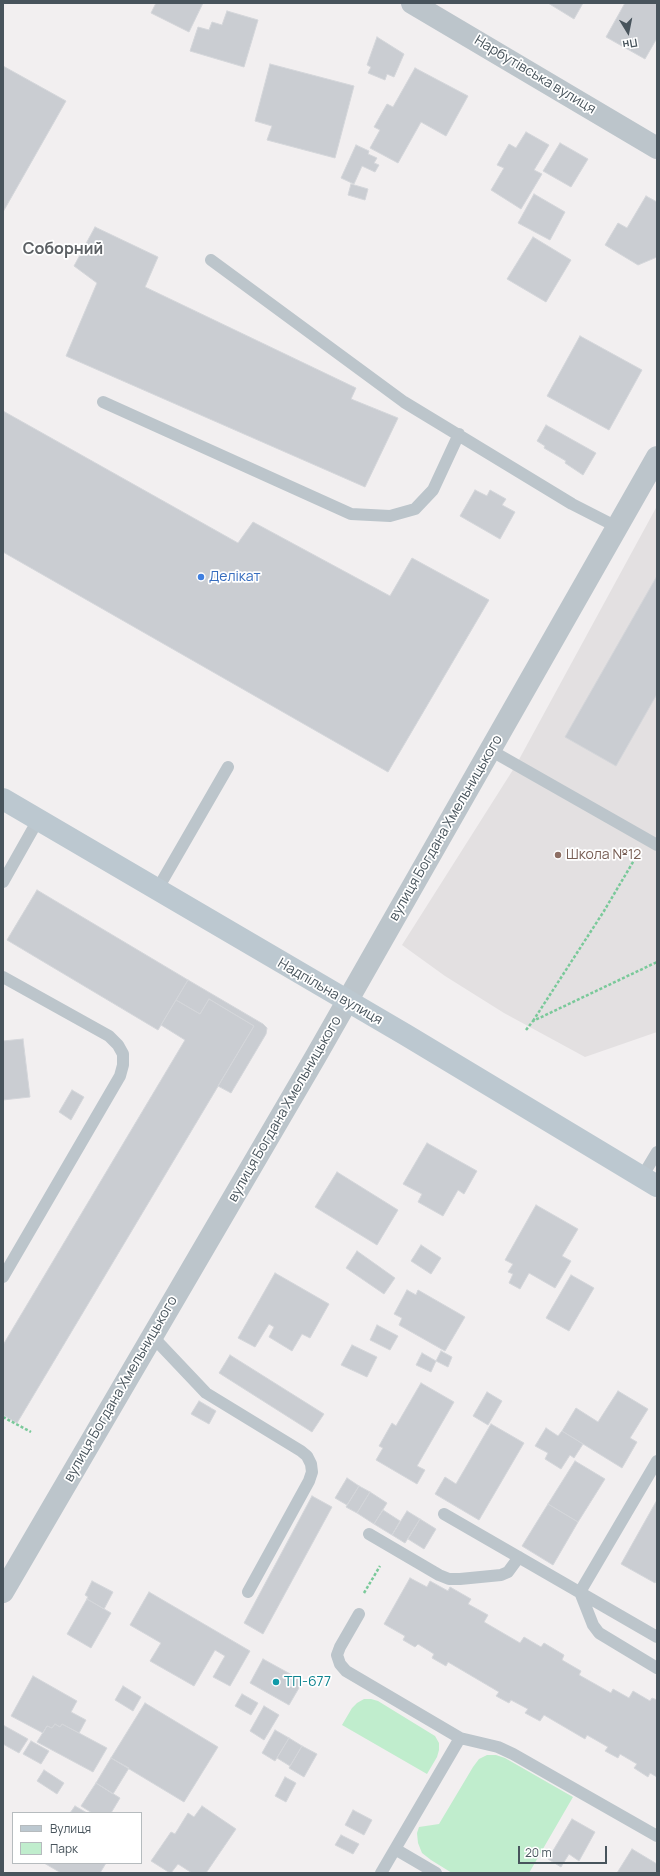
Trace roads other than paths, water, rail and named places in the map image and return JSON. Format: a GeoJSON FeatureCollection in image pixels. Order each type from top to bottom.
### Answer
{"type":"FeatureCollection","features":[{"type":"Feature","properties":{"kind":"main road","name":"Надпільна вулиця"},"geometry":{"type":"LineString","coordinates":[[3,799],[346,1002],[406,1035],[650,1181]]}},
{"type":"Feature","properties":{"kind":"street","name":"Нарбутівська вулиця"},"geometry":{"type":"LineString","coordinates":[[412,3],[657,148]]}},
{"type":"Feature","properties":{"kind":"street","name":"вулиця Богдана Хмельницького"},"geometry":{"type":"LineString","coordinates":[[3,1592],[346,1002],[657,456]]}},
{"type":"Feature","properties":{"kind":"lane"},"geometry":{"type":"LineString","coordinates":[[211,260],[404,402],[572,504],[617,527]]}},
{"type":"Feature","properties":{"kind":"lane"},"geometry":{"type":"LineString","coordinates":[[103,402],[351,514],[390,516],[415,509],[434,490],[459,434]]}},
{"type":"Feature","properties":{"kind":"lane"},"geometry":{"type":"LineString","coordinates":[[490,750],[652,842]]}},
{"type":"Feature","properties":{"kind":"lane"},"geometry":{"type":"LineString","coordinates":[[157,890],[228,767]]}},
{"type":"Feature","properties":{"kind":"lane"},"geometry":{"type":"LineString","coordinates":[[3,882],[38,820]]}},
{"type":"Feature","properties":{"kind":"lane"},"geometry":{"type":"LineString","coordinates":[[3,976],[109,1036],[118,1044],[124,1065],[120,1076],[3,1277]]}},
{"type":"Feature","properties":{"kind":"lane"},"geometry":{"type":"LineString","coordinates":[[650,1181],[657,1152]]}},
{"type":"Feature","properties":{"kind":"lane"},"geometry":{"type":"LineString","coordinates":[[152,1336],[206,1394],[301,1451],[307,1456],[311,1464],[312,1472],[309,1481],[248,1592]]}},
{"type":"Feature","properties":{"kind":"lane"},"geometry":{"type":"LineString","coordinates":[[580,1592],[657,1461]]}},
{"type":"Feature","properties":{"kind":"lane"},"geometry":{"type":"LineString","coordinates":[[444,1514],[657,1637]]}},
{"type":"Feature","properties":{"kind":"lane"},"geometry":{"type":"LineString","coordinates":[[369,1534],[439,1575],[449,1579],[500,1575],[508,1572],[519,1557]]}},
{"type":"Feature","properties":{"kind":"lane"},"geometry":{"type":"LineString","coordinates":[[580,1592],[593,1625],[599,1633],[657,1668]]}},
{"type":"Feature","properties":{"kind":"lane"},"geometry":{"type":"LineString","coordinates":[[359,1614],[337,1655],[340,1664],[346,1671],[460,1738],[498,1747],[513,1754],[657,1836]]}},
{"type":"Feature","properties":{"kind":"lane"},"geometry":{"type":"LineString","coordinates":[[381,1873],[460,1738]]}},
{"type":"Feature","properties":{"kind":"lane"},"geometry":{"type":"LineString","coordinates":[[395,1849],[436,1873]]}},
{"type":"Feature","properties":{"kind":"place","name":"Делікат"},"geometry":{"type":"Point","coordinates":[201,577]}},
{"type":"Feature","properties":{"kind":"place","name":"Школа №12"},"geometry":{"type":"Point","coordinates":[558,855]}},
{"type":"Feature","properties":{"kind":"place","name":"ТП-677"},"geometry":{"type":"Point","coordinates":[276,1682]}},
{"type":"Feature","properties":{"kind":"district","name":"Соборний"},"geometry":{"type":"Point","coordinates":[63,250]}}]}
